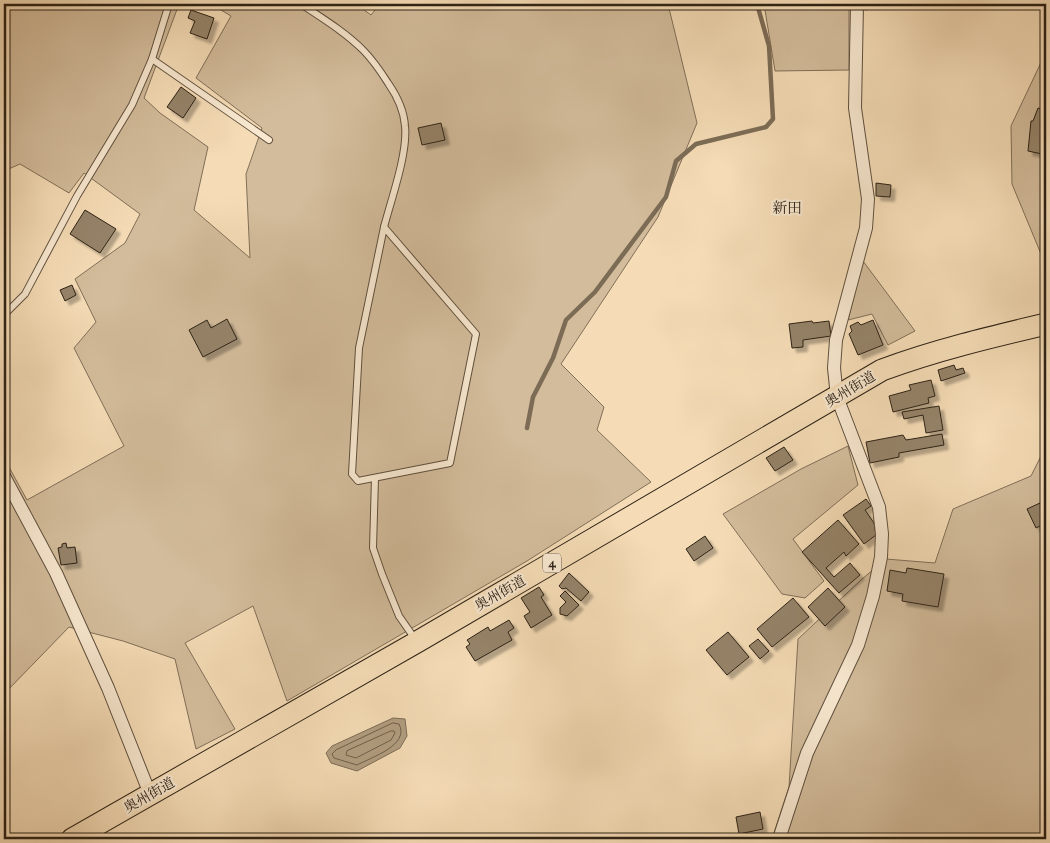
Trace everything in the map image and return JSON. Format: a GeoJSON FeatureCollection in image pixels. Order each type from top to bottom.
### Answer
{"type":"FeatureCollection","features":[{"type":"Feature","properties":{"kind":"highway","name":"奥州街道"},"geometry":{"type":"LineString","coordinates":[[73,839],[417,642],[882,370],[916,357],[1046,324]]}},
{"type":"Feature","properties":{"kind":"street"},"geometry":{"type":"LineString","coordinates":[[779,839],[807,753],[858,645],[873,596],[881,557],[882,534],[878,507],[837,397],[834,368],[836,340],[866,228],[868,198],[855,108],[857,4]]}},
{"type":"Feature","properties":{"kind":"street"},"geometry":{"type":"LineString","coordinates":[[4,476],[56,574],[108,688],[150,794]]}},
{"type":"Feature","properties":{"kind":"lane"},"geometry":{"type":"LineString","coordinates":[[4,315],[25,294],[77,196],[132,105],[152,59],[169,4]]}},
{"type":"Feature","properties":{"kind":"lane"},"geometry":{"type":"LineString","coordinates":[[301,4],[338,29],[362,49],[395,93],[403,112],[406,126],[403,153],[384,227],[360,348],[352,474],[358,480],[450,463],[476,334],[384,227]]}},
{"type":"Feature","properties":{"kind":"lane"},"geometry":{"type":"LineString","coordinates":[[152,59],[269,140]]}},
{"type":"Feature","properties":{"kind":"lane"},"geometry":{"type":"LineString","coordinates":[[375,478],[374,548],[399,616],[417,642]]}},
{"type":"Feature","properties":{"kind":"shaded area"},"geometry":{"type":"Polygon","coordinates":[[[4,4],[179,4],[144,98],[160,113],[208,147],[194,210],[250,258],[246,174],[262,128],[196,78],[231,16],[211,4],[356,4],[371,15],[380,4],[668,4],[697,123],[658,217],[561,364],[604,407],[597,430],[651,482],[527,561],[287,701],[253,606],[185,643],[235,729],[196,749],[175,659],[123,641],[69,627],[4,694],[4,458],[27,500],[124,446],[74,348],[96,322],[75,279],[125,243],[140,214],[84,173],[69,193],[20,164],[4,171],[4,4]]]}},
{"type":"Feature","properties":{"kind":"shaded area"},"geometry":{"type":"Polygon","coordinates":[[[764,4],[835,4],[849,10],[849,70],[775,71],[764,4]]]}},
{"type":"Feature","properties":{"kind":"shaded area"},"geometry":{"type":"Polygon","coordinates":[[[854,4],[894,4],[866,10],[854,4]]]}},
{"type":"Feature","properties":{"kind":"shaded area"},"geometry":{"type":"Polygon","coordinates":[[[1046,52],[1046,266],[1012,184],[1011,126],[1046,52]]]}},
{"type":"Feature","properties":{"kind":"shaded area"},"geometry":{"type":"Polygon","coordinates":[[[863,261],[915,331],[888,345],[872,314],[848,320],[863,261]]]}},
{"type":"Feature","properties":{"kind":"shaded area"},"geometry":{"type":"Polygon","coordinates":[[[848,446],[858,485],[793,539],[824,581],[805,598],[782,594],[723,514],[801,469],[848,446]]]}},
{"type":"Feature","properties":{"kind":"shaded area"},"geometry":{"type":"Polygon","coordinates":[[[1046,446],[1046,839],[772,839],[789,787],[798,639],[886,559],[935,563],[953,509],[1031,476],[1046,446]]]}},
{"type":"Feature","properties":{"kind":"water"},"geometry":{"type":"Polygon","coordinates":[[[393,718],[405,719],[407,736],[400,748],[357,771],[331,763],[326,753],[332,746],[393,718]]]}},
{"type":"Feature","properties":{"kind":"building"},"geometry":{"type":"Polygon","coordinates":[[[191,10],[214,18],[207,39],[190,33],[195,21],[188,18],[191,10]]]}},
{"type":"Feature","properties":{"kind":"building"},"geometry":{"type":"Polygon","coordinates":[[[181,87],[196,98],[183,118],[167,107],[181,87]]]}},
{"type":"Feature","properties":{"kind":"building"},"geometry":{"type":"Polygon","coordinates":[[[1038,108],[1046,110],[1043,124],[1046,125],[1046,129],[1042,138],[1044,141],[1042,154],[1028,151],[1031,121],[1033,121],[1038,108]]]}},
{"type":"Feature","properties":{"kind":"building"},"geometry":{"type":"Polygon","coordinates":[[[441,123],[445,140],[422,145],[418,128],[441,123]]]}},
{"type":"Feature","properties":{"kind":"building"},"geometry":{"type":"Polygon","coordinates":[[[876,183],[891,185],[890,197],[876,196],[876,183]]]}},
{"type":"Feature","properties":{"kind":"building"},"geometry":{"type":"Polygon","coordinates":[[[85,210],[116,229],[100,253],[70,234],[85,210]]]}},
{"type":"Feature","properties":{"kind":"building"},"geometry":{"type":"Polygon","coordinates":[[[72,285],[76,295],[65,301],[60,290],[72,285]]]}},
{"type":"Feature","properties":{"kind":"building"},"geometry":{"type":"Polygon","coordinates":[[[227,319],[237,339],[203,357],[189,330],[207,320],[211,328],[227,319]]]}},
{"type":"Feature","properties":{"kind":"building"},"geometry":{"type":"Polygon","coordinates":[[[873,320],[883,345],[858,355],[849,334],[852,331],[850,326],[858,322],[861,325],[873,320]]]}},
{"type":"Feature","properties":{"kind":"building"},"geometry":{"type":"Polygon","coordinates":[[[812,321],[813,323],[829,321],[831,336],[803,340],[803,347],[792,348],[789,324],[812,321]]]}},
{"type":"Feature","properties":{"kind":"building"},"geometry":{"type":"Polygon","coordinates":[[[954,365],[956,370],[963,368],[965,373],[941,381],[938,370],[954,365]]]}},
{"type":"Feature","properties":{"kind":"building"},"geometry":{"type":"Polygon","coordinates":[[[931,380],[935,396],[928,398],[929,403],[893,412],[889,396],[911,390],[909,385],[931,380]]]}},
{"type":"Feature","properties":{"kind":"building"},"geometry":{"type":"Polygon","coordinates":[[[939,406],[943,430],[926,433],[923,415],[904,419],[902,412],[939,406]]]}},
{"type":"Feature","properties":{"kind":"building"},"geometry":{"type":"Polygon","coordinates":[[[942,434],[944,445],[899,453],[899,457],[870,463],[866,442],[903,435],[906,440],[942,434]]]}},
{"type":"Feature","properties":{"kind":"building"},"geometry":{"type":"Polygon","coordinates":[[[784,447],[793,460],[775,471],[766,458],[784,447]]]}},
{"type":"Feature","properties":{"kind":"building"},"geometry":{"type":"Polygon","coordinates":[[[866,499],[871,506],[865,510],[874,523],[876,535],[864,544],[843,515],[866,499]]]}},
{"type":"Feature","properties":{"kind":"building"},"geometry":{"type":"Polygon","coordinates":[[[1040,503],[1046,516],[1046,523],[1036,528],[1027,509],[1040,503]]]}},
{"type":"Feature","properties":{"kind":"building"},"geometry":{"type":"Polygon","coordinates":[[[838,520],[859,544],[846,556],[844,552],[826,568],[834,577],[850,563],[860,575],[839,593],[802,552],[838,520]]]}},
{"type":"Feature","properties":{"kind":"building"},"geometry":{"type":"Polygon","coordinates":[[[705,536],[713,548],[694,561],[686,549],[705,536]]]}},
{"type":"Feature","properties":{"kind":"building"},"geometry":{"type":"Polygon","coordinates":[[[66,543],[67,548],[75,547],[77,563],[61,565],[58,548],[66,543]]]}},
{"type":"Feature","properties":{"kind":"building"},"geometry":{"type":"Polygon","coordinates":[[[907,568],[944,574],[938,607],[902,601],[903,594],[887,591],[890,570],[906,573],[907,568]]]}},
{"type":"Feature","properties":{"kind":"building"},"geometry":{"type":"Polygon","coordinates":[[[569,573],[589,592],[581,601],[566,588],[562,589],[559,586],[569,573]]]}},
{"type":"Feature","properties":{"kind":"building"},"geometry":{"type":"Polygon","coordinates":[[[539,587],[544,595],[541,597],[552,615],[531,628],[524,616],[530,612],[521,598],[539,587]]]}},
{"type":"Feature","properties":{"kind":"building"},"geometry":{"type":"Polygon","coordinates":[[[828,588],[845,607],[825,626],[808,607],[828,588]]]}},
{"type":"Feature","properties":{"kind":"building"},"geometry":{"type":"Polygon","coordinates":[[[565,591],[579,605],[567,616],[560,614],[560,608],[566,602],[560,596],[565,591]]]}},
{"type":"Feature","properties":{"kind":"building"},"geometry":{"type":"Polygon","coordinates":[[[793,598],[809,617],[772,647],[757,629],[793,598]]]}},
{"type":"Feature","properties":{"kind":"building"},"geometry":{"type":"Polygon","coordinates":[[[509,620],[514,628],[508,632],[512,640],[475,661],[466,647],[470,644],[467,640],[488,627],[490,631],[509,620]]]}},
{"type":"Feature","properties":{"kind":"building"},"geometry":{"type":"Polygon","coordinates":[[[728,632],[749,657],[727,675],[706,650],[728,632]]]}},
{"type":"Feature","properties":{"kind":"building"},"geometry":{"type":"Polygon","coordinates":[[[758,639],[769,651],[760,659],[749,646],[758,639]]]}},
{"type":"Feature","properties":{"kind":"building"},"geometry":{"type":"Polygon","coordinates":[[[760,812],[763,829],[739,834],[736,817],[760,812]]]}},
{"type":"Feature","properties":{"kind":"waterway"},"geometry":{"type":"LineString","coordinates":[[527,428],[533,397],[553,358],[566,320],[595,292],[666,197],[676,161],[696,144],[766,127],[773,119],[769,46],[757,4]]}},
{"type":"Feature","properties":{"kind":"district","name":"新田"},"geometry":{"type":"Point","coordinates":[787,208]}}]}
